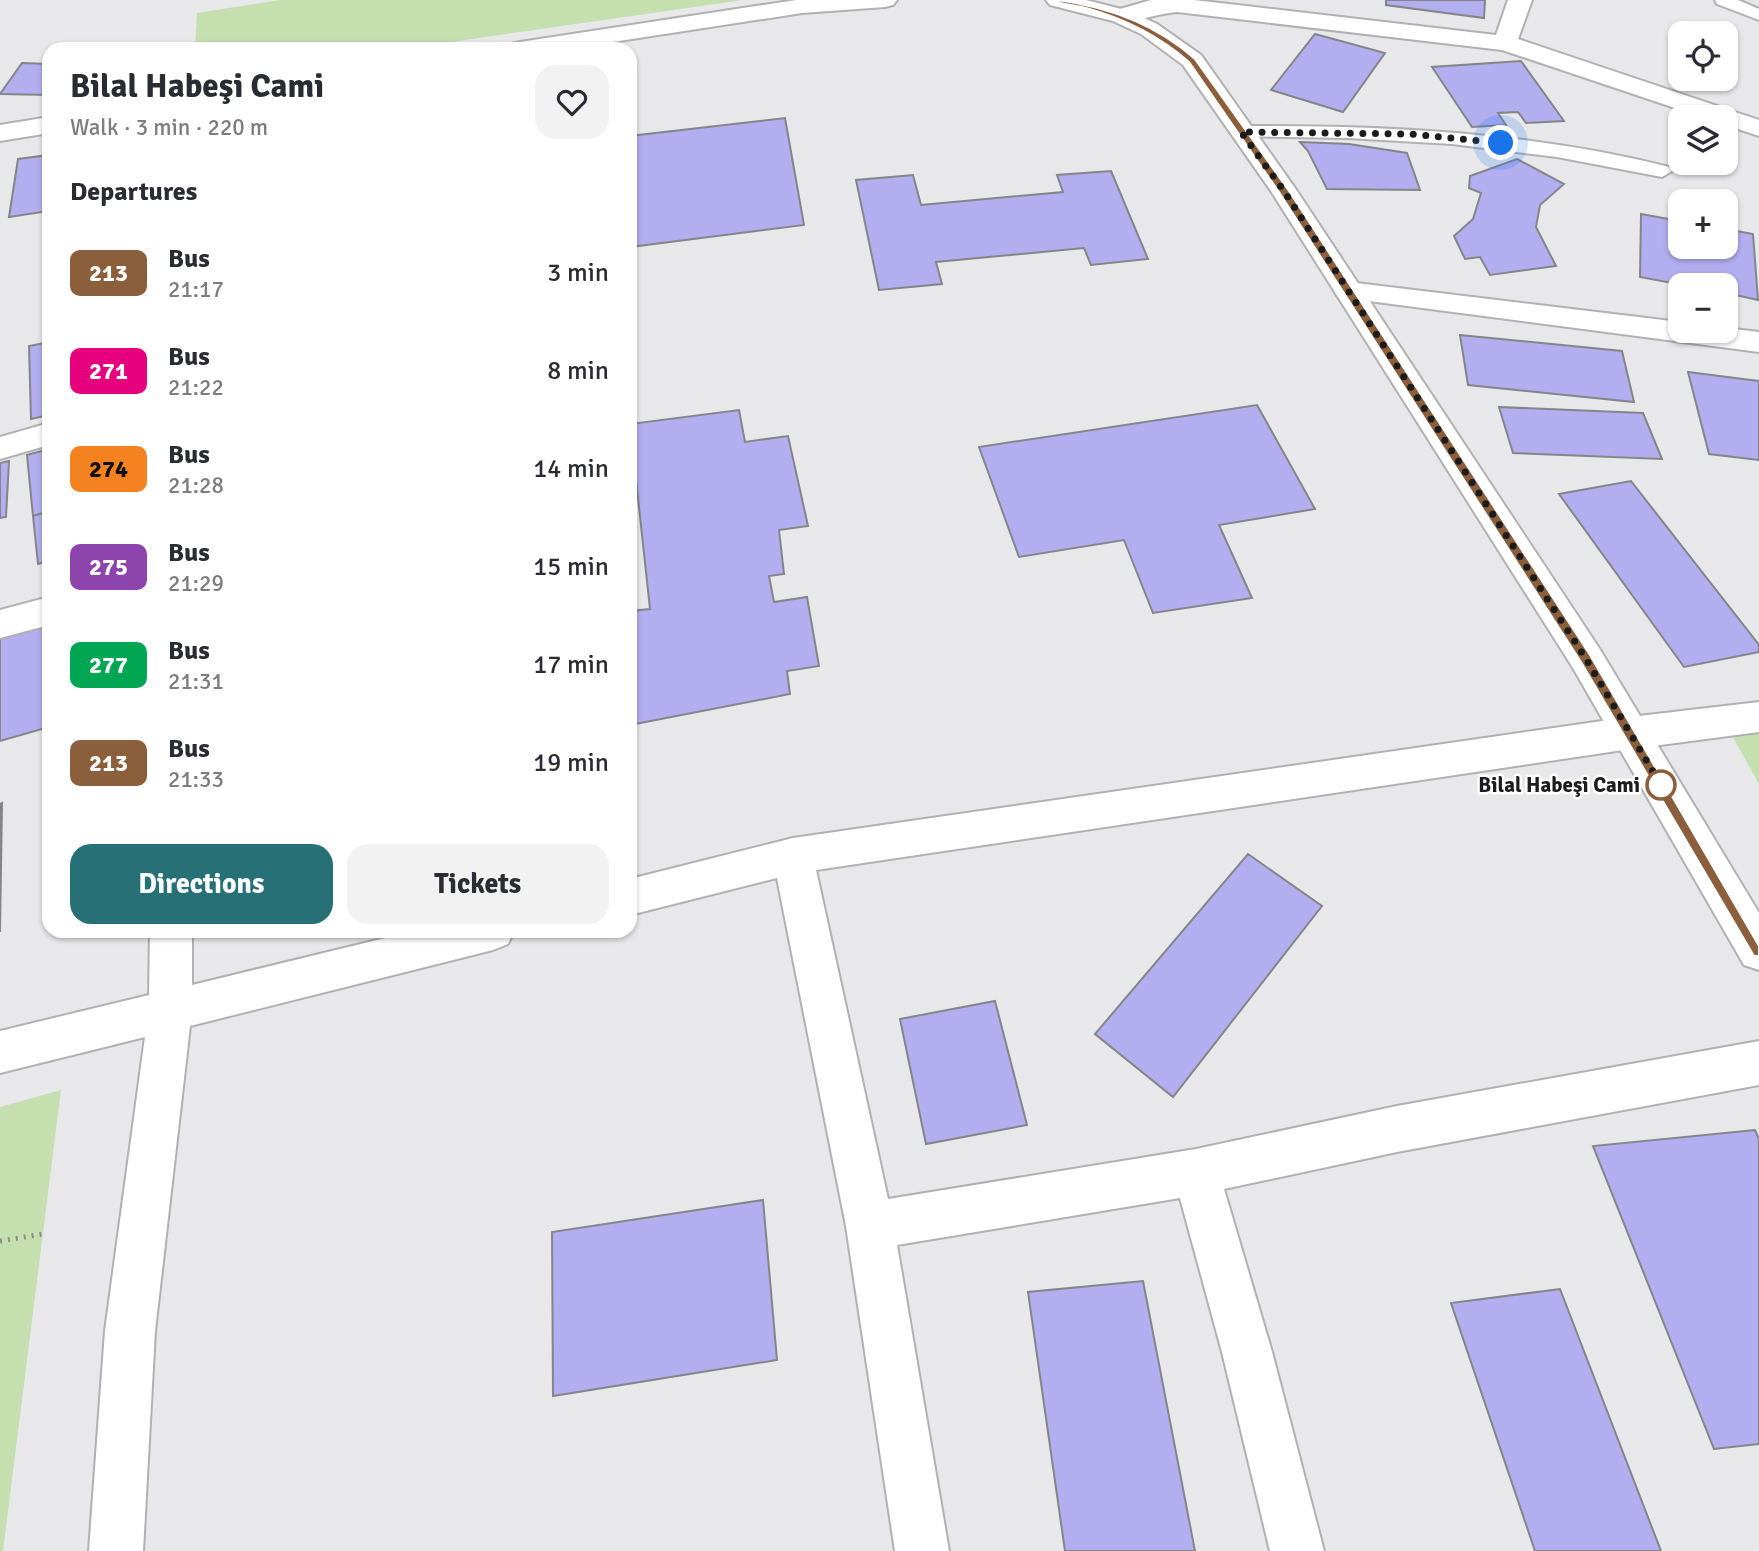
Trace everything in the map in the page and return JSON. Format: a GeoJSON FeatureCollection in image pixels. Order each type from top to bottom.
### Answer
{"type":"FeatureCollection","features":[{"type":"Feature","properties":{"kind":"street"},"geometry":{"type":"LineString","coordinates":[[562,42],[798,3],[885,0]]}},
{"type":"Feature","properties":{"kind":"street"},"geometry":{"type":"LineString","coordinates":[[1058,0],[1121,16],[1149,29],[1192,60],[1284,191],[1586,659],[1759,951]]}},
{"type":"Feature","properties":{"kind":"street"},"geometry":{"type":"LineString","coordinates":[[1505,43],[1520,0]]}},
{"type":"Feature","properties":{"kind":"street"},"geometry":{"type":"LineString","coordinates":[[1121,16],[1154,6],[1177,5],[1356,23],[1505,43],[1759,128]]}},
{"type":"Feature","properties":{"kind":"street"},"geometry":{"type":"LineString","coordinates":[[0,133],[42,126]]}},
{"type":"Feature","properties":{"kind":"street"},"geometry":{"type":"LineString","coordinates":[[1348,291],[1759,342]]}},
{"type":"Feature","properties":{"kind":"street"},"geometry":{"type":"LineString","coordinates":[[0,447],[42,436]]}},
{"type":"Feature","properties":{"kind":"street"},"geometry":{"type":"LineString","coordinates":[[0,624],[42,613]]}},
{"type":"Feature","properties":{"kind":"street"},"geometry":{"type":"LineString","coordinates":[[637,895],[793,856],[1630,733],[1759,718]]}},
{"type":"Feature","properties":{"kind":"street"},"geometry":{"type":"LineString","coordinates":[[793,856],[870,1226],[922,1551]]}},
{"type":"Feature","properties":{"kind":"street"},"geometry":{"type":"LineString","coordinates":[[116,1551],[130,1331],[170,1009],[171,938]]}},
{"type":"Feature","properties":{"kind":"street"},"geometry":{"type":"LineString","coordinates":[[0,1052],[464,938]]}},
{"type":"Feature","properties":{"kind":"street"},"geometry":{"type":"LineString","coordinates":[[870,1226],[1196,1172],[1397,1129],[1759,1063]]}},
{"type":"Feature","properties":{"kind":"street"},"geometry":{"type":"LineString","coordinates":[[1196,1172],[1247,1352],[1297,1551]]}},
{"type":"Feature","properties":{"kind":"lane"},"geometry":{"type":"LineString","coordinates":[[1723,0],[1759,15]]}},
{"type":"Feature","properties":{"kind":"lane"},"geometry":{"type":"LineString","coordinates":[[1241,132],[1347,131],[1474,139],[1581,155],[1662,172]]}},
{"type":"Feature","properties":{"kind":"path"},"geometry":{"type":"LineString","coordinates":[[0,1241],[43,1234]]}},
{"type":"Feature","properties":{"kind":"green space"},"geometry":{"type":"Polygon","coordinates":[[[280,0],[743,0],[451,42],[195,42],[197,13],[280,0]]]}},
{"type":"Feature","properties":{"kind":"green space"},"geometry":{"type":"Polygon","coordinates":[[[1759,730],[1759,784],[1730,732],[1759,730]]]}},
{"type":"Feature","properties":{"kind":"green space"},"geometry":{"type":"Polygon","coordinates":[[[61,1090],[3,1551],[0,1551],[0,1107],[61,1090]]]}},
{"type":"Feature","properties":{"kind":"building"},"geometry":{"type":"Polygon","coordinates":[[[1386,0],[1485,0],[1484,18],[1386,5],[1386,0]]]}},
{"type":"Feature","properties":{"kind":"building"},"geometry":{"type":"Polygon","coordinates":[[[1315,34],[1385,53],[1343,112],[1271,90],[1315,34]]]}},
{"type":"Feature","properties":{"kind":"building"},"geometry":{"type":"Polygon","coordinates":[[[1521,61],[1564,121],[1526,123],[1518,112],[1498,113],[1506,125],[1472,127],[1432,67],[1521,61]]]}},
{"type":"Feature","properties":{"kind":"building"},"geometry":{"type":"Polygon","coordinates":[[[22,63],[42,64],[42,95],[0,94],[22,63]]]}},
{"type":"Feature","properties":{"kind":"building"},"geometry":{"type":"Polygon","coordinates":[[[785,118],[804,225],[637,246],[637,135],[785,118]]]}},
{"type":"Feature","properties":{"kind":"building"},"geometry":{"type":"Polygon","coordinates":[[[1300,142],[1349,144],[1407,153],[1420,190],[1327,189],[1308,151],[1300,142]]]}},
{"type":"Feature","properties":{"kind":"building"},"geometry":{"type":"Polygon","coordinates":[[[42,156],[42,212],[9,217],[18,159],[42,156]]]}},
{"type":"Feature","properties":{"kind":"building"},"geometry":{"type":"Polygon","coordinates":[[[1517,159],[1564,184],[1540,205],[1536,227],[1556,266],[1490,275],[1480,257],[1465,259],[1454,236],[1473,219],[1481,193],[1469,188],[1470,176],[1517,159]]]}},
{"type":"Feature","properties":{"kind":"building"},"geometry":{"type":"Polygon","coordinates":[[[1111,171],[1148,259],[1091,265],[1084,248],[936,262],[942,284],[879,290],[856,180],[913,175],[921,205],[1063,192],[1057,175],[1111,171]]]}},
{"type":"Feature","properties":{"kind":"building"},"geometry":{"type":"Polygon","coordinates":[[[1641,214],[1668,219],[1668,259],[1738,259],[1738,231],[1753,234],[1758,300],[1738,296],[1738,273],[1668,273],[1668,282],[1640,277],[1641,214]]]}},
{"type":"Feature","properties":{"kind":"building"},"geometry":{"type":"Polygon","coordinates":[[[1460,335],[1622,351],[1634,402],[1468,385],[1460,335]]]}},
{"type":"Feature","properties":{"kind":"building"},"geometry":{"type":"Polygon","coordinates":[[[42,343],[42,417],[31,419],[29,346],[42,343]]]}},
{"type":"Feature","properties":{"kind":"building"},"geometry":{"type":"Polygon","coordinates":[[[1688,372],[1759,381],[1759,460],[1709,454],[1688,372]]]}},
{"type":"Feature","properties":{"kind":"building"},"geometry":{"type":"Polygon","coordinates":[[[1257,405],[1315,509],[1219,525],[1252,598],[1153,613],[1124,540],[1019,557],[979,447],[1257,405]]]}},
{"type":"Feature","properties":{"kind":"building"},"geometry":{"type":"Polygon","coordinates":[[[1499,407],[1643,413],[1662,459],[1513,453],[1499,407]]]}},
{"type":"Feature","properties":{"kind":"building"},"geometry":{"type":"Polygon","coordinates":[[[739,410],[745,442],[788,436],[808,526],[779,530],[784,574],[769,576],[774,602],[807,597],[819,666],[787,671],[790,694],[637,724],[637,610],[650,609],[637,489],[637,423],[739,410]]]}},
{"type":"Feature","properties":{"kind":"building"},"geometry":{"type":"Polygon","coordinates":[[[42,451],[42,513],[33,516],[27,455],[42,451]]]}},
{"type":"Feature","properties":{"kind":"building"},"geometry":{"type":"Polygon","coordinates":[[[9,461],[6,517],[0,518],[0,463],[9,461]]]}},
{"type":"Feature","properties":{"kind":"building"},"geometry":{"type":"Polygon","coordinates":[[[1631,481],[1759,645],[1759,652],[1684,667],[1559,494],[1631,481]]]}},
{"type":"Feature","properties":{"kind":"building"},"geometry":{"type":"Polygon","coordinates":[[[42,513],[42,563],[38,564],[33,516],[42,513]]]}},
{"type":"Feature","properties":{"kind":"building"},"geometry":{"type":"Polygon","coordinates":[[[42,627],[42,729],[0,741],[0,637],[42,627]]]}},
{"type":"Feature","properties":{"kind":"building"},"geometry":{"type":"Polygon","coordinates":[[[2,803],[0,932],[0,804],[2,803]]]}},
{"type":"Feature","properties":{"kind":"building"},"geometry":{"type":"Polygon","coordinates":[[[1248,854],[1322,906],[1173,1097],[1095,1034],[1248,854]]]}},
{"type":"Feature","properties":{"kind":"building"},"geometry":{"type":"Polygon","coordinates":[[[995,1001],[1027,1125],[926,1144],[900,1019],[995,1001]]]}},
{"type":"Feature","properties":{"kind":"building"},"geometry":{"type":"Polygon","coordinates":[[[1755,1130],[1759,1139],[1759,1444],[1714,1449],[1593,1146],[1755,1130]]]}},
{"type":"Feature","properties":{"kind":"building"},"geometry":{"type":"Polygon","coordinates":[[[763,1200],[777,1360],[553,1396],[552,1232],[763,1200]]]}},
{"type":"Feature","properties":{"kind":"building"},"geometry":{"type":"Polygon","coordinates":[[[1143,1281],[1195,1551],[1065,1551],[1028,1292],[1143,1281]]]}},
{"type":"Feature","properties":{"kind":"building"},"geometry":{"type":"Polygon","coordinates":[[[1560,1289],[1661,1551],[1535,1551],[1451,1303],[1560,1289]]]}},
{"type":"Feature","properties":{"kind":"bus line","name":"213"},"geometry":{"type":"LineString","coordinates":[[1058,0],[1121,16],[1149,29],[1192,60],[1284,191],[1586,659],[1759,951]]}},
{"type":"Feature","properties":{"kind":"place","name":"Bilal Habeşi Cami"},"geometry":{"type":"Point","coordinates":[1661,785]}},
{"type":"Feature","properties":{"kind":"route"},"geometry":{"type":"LineString","coordinates":[[1501,143],[1347,131],[1241,132],[1284,191],[1586,659],[1661,785]]}}]}
